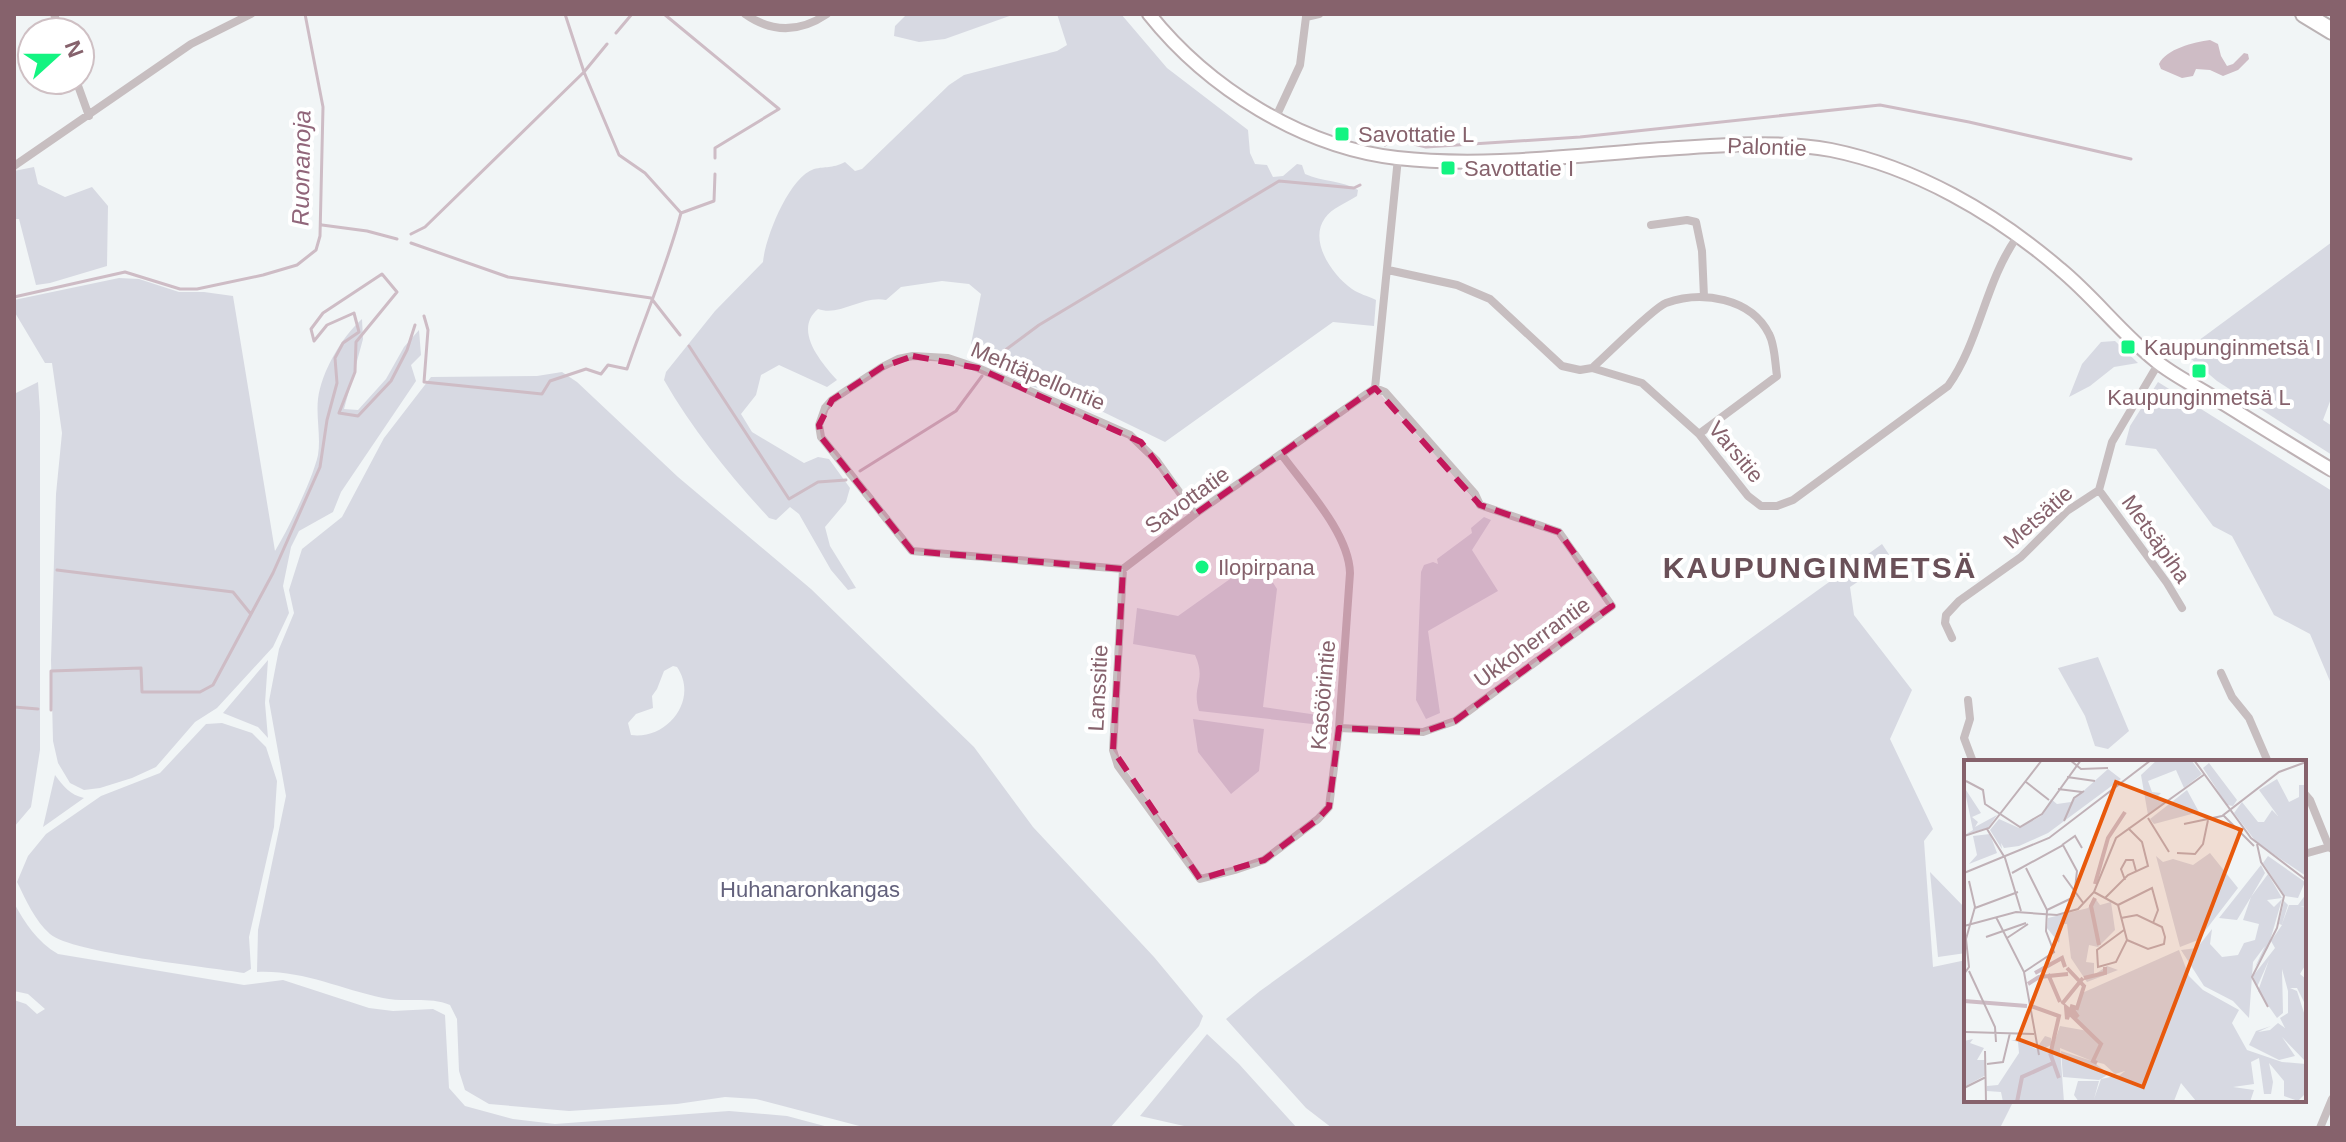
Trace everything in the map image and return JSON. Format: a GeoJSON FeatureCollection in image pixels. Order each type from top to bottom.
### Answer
{"type":"FeatureCollection","features":[{"type":"Feature","properties":{"kind":"highway"},"geometry":{"type":"LineString","coordinates":[[2304,14],[2332,31]]}},
{"type":"Feature","properties":{"kind":"street"},"geometry":{"type":"LineString","coordinates":[[14,166],[191,44],[251,14]]}},
{"type":"Feature","properties":{"kind":"street"},"geometry":{"type":"LineString","coordinates":[[745,14],[765,26],[790,29],[814,22],[827,14]]}},
{"type":"Feature","properties":{"kind":"street","name":"Palontie"},"geometry":{"type":"LineString","coordinates":[[1149,14],[1200,68],[1242,100],[1275,119],[1316,136],[1398,158],[1497,160],[1735,144],[1784,144],[1830,150],[1897,169],[1950,194],[2017,237],[2062,270],[2119,329],[2160,364],[2332,470]]}},
{"type":"Feature","properties":{"kind":"street"},"geometry":{"type":"LineString","coordinates":[[1275,119],[1300,65],[1306,15],[1319,14]]}},
{"type":"Feature","properties":{"kind":"street"},"geometry":{"type":"LineString","coordinates":[[82,96],[89,116]]}},
{"type":"Feature","properties":{"kind":"street"},"geometry":{"type":"LineString","coordinates":[[1375,388],[1398,158]]}},
{"type":"Feature","properties":{"kind":"street"},"geometry":{"type":"LineString","coordinates":[[1651,225],[1687,220],[1696,222],[1702,251],[1704,297]]}},
{"type":"Feature","properties":{"kind":"street","name":"Varsitie"},"geometry":{"type":"LineString","coordinates":[[1388,270],[1457,285],[1490,299],[1562,366],[1580,370],[1592,368],[1642,383],[1699,434],[1748,496],[1761,506],[1777,506],[1793,500],[1948,386],[1964,364],[1995,279],[2017,237]]}},
{"type":"Feature","properties":{"kind":"street"},"geometry":{"type":"LineString","coordinates":[[1592,368],[1664,304],[1704,297],[1725,299],[1755,313],[1771,335],[1777,376],[1699,434]]}},
{"type":"Feature","properties":{"kind":"street","name":"Mehtäpellontie"},"geometry":{"type":"LineString","coordinates":[[1123,569],[912,551],[821,437],[819,425],[825,408],[832,400],[898,359],[913,356],[948,358],[978,368],[1130,435],[1157,461],[1195,514]]}},
{"type":"Feature","properties":{"kind":"street","name":"Metsätie"},"geometry":{"type":"LineString","coordinates":[[1952,638],[1945,623],[1952,608],[2021,557],[2067,511],[2099,490],[2117,432],[2160,364]]}},
{"type":"Feature","properties":{"kind":"street","name":"Savottatie"},"geometry":{"type":"LineString","coordinates":[[1123,569],[1195,514],[1375,388]]}},
{"type":"Feature","properties":{"kind":"street","name":"Ukkoherrantie"},"geometry":{"type":"LineString","coordinates":[[1339,728],[1423,732],[1447,725],[1612,606],[1559,532],[1480,505],[1475,494],[1385,392],[1375,388]]}},
{"type":"Feature","properties":{"kind":"street","name":"Kasöörintie"},"geometry":{"type":"LineString","coordinates":[[1200,879],[1264,860],[1329,807],[1339,728],[1350,560],[1332,524],[1282,455]]}},
{"type":"Feature","properties":{"kind":"street","name":"Metsäpiha"},"geometry":{"type":"LineString","coordinates":[[2099,490],[2182,608]]}},
{"type":"Feature","properties":{"kind":"street","name":"Lanssitie"},"geometry":{"type":"LineString","coordinates":[[1123,569],[1113,750],[1118,766],[1200,879]]}},
{"type":"Feature","properties":{"kind":"street"},"geometry":{"type":"LineString","coordinates":[[2221,673],[2232,697],[2249,718],[2267,760]]}},
{"type":"Feature","properties":{"kind":"street"},"geometry":{"type":"LineString","coordinates":[[1968,700],[1970,719],[1964,738],[1972,760]]}},
{"type":"Feature","properties":{"kind":"street"},"geometry":{"type":"LineString","coordinates":[[2306,795],[2330,848],[2306,854]]}},
{"type":"Feature","properties":{"kind":"street"},"geometry":{"type":"LineString","coordinates":[[2320,1128],[2332,1099]]}},
{"type":"Feature","properties":{"kind":"highlighted area"},"geometry":{"type":"Polygon","coordinates":[[[913,356],[978,368],[1141,442],[1195,514],[1375,388],[1480,505],[1559,532],[1612,606],[1455,721],[1423,732],[1339,728],[1329,807],[1318,819],[1264,860],[1200,879],[1113,750],[1123,569],[912,551],[821,437],[819,425],[832,400],[882,367],[913,356]]]}},
{"type":"Feature","properties":{"kind":"green space"},"geometry":{"type":"Polygon","coordinates":[[[907,14],[1015,14],[945,39],[919,42],[894,36],[895,26],[907,14]]]}},
{"type":"Feature","properties":{"kind":"green space"},"geometry":{"type":"Polygon","coordinates":[[[1057,14],[1121,14],[1167,68],[1248,130],[1250,153],[1255,164],[1267,165],[1273,177],[1283,176],[1297,164],[1302,165],[1305,174],[1358,190],[1357,196],[1328,214],[1320,227],[1319,237],[1325,257],[1337,276],[1355,291],[1376,300],[1374,326],[1333,322],[1165,442],[1095,408],[1001,373],[998,365],[979,358],[971,344],[981,294],[969,284],[942,281],[901,287],[886,300],[868,300],[835,310],[818,309],[808,326],[809,336],[817,355],[837,380],[827,387],[779,365],[761,375],[756,395],[741,414],[752,432],[804,463],[818,457],[829,459],[850,488],[846,502],[825,527],[830,546],[856,588],[848,590],[831,570],[799,514],[790,507],[776,520],[769,518],[726,468],[675,399],[664,380],[666,372],[715,311],[763,262],[768,238],[780,210],[805,174],[845,162],[855,171],[862,169],[949,85],[964,75],[1057,51],[1067,45],[1057,14]]]}},
{"type":"Feature","properties":{"kind":"green space"},"geometry":{"type":"Polygon","coordinates":[[[34,167],[38,184],[65,197],[92,187],[108,206],[107,266],[36,285],[19,219],[14,219],[14,171],[34,167]]]}},
{"type":"Feature","properties":{"kind":"green space"},"geometry":{"type":"Polygon","coordinates":[[[2332,242],[2332,396],[2323,420],[2332,426],[2332,455],[2217,381],[2183,352],[2332,242]]]}},
{"type":"Feature","properties":{"kind":"green space"},"geometry":{"type":"Polygon","coordinates":[[[119,278],[139,279],[179,292],[233,296],[275,551],[300,504],[315,465],[319,448],[320,388],[328,366],[347,336],[362,319],[363,339],[344,409],[358,410],[386,379],[404,347],[419,330],[421,355],[411,365],[416,381],[341,492],[333,512],[299,531],[291,547],[283,586],[289,613],[273,647],[217,708],[195,722],[156,767],[132,778],[84,790],[70,783],[58,763],[53,741],[51,660],[56,494],[62,433],[52,363],[45,363],[14,311],[14,300],[119,278]]]}},
{"type":"Feature","properties":{"kind":"green space"},"geometry":{"type":"Polygon","coordinates":[[[2115,341],[2138,363],[2114,367],[2090,386],[2069,397],[2082,364],[2101,342],[2115,341]]]}},
{"type":"Feature","properties":{"kind":"green space","name":"Huhanaronkangas"},"geometry":{"type":"Polygon","coordinates":[[[562,372],[577,382],[678,477],[811,589],[974,747],[1033,827],[1154,957],[1203,1016],[1199,1026],[1110,1128],[867,1128],[756,1099],[725,1097],[677,1104],[569,1111],[489,1104],[465,1090],[459,1071],[457,1019],[450,1005],[383,998],[305,977],[257,972],[258,930],[286,796],[269,701],[279,649],[294,613],[289,590],[302,549],[342,517],[384,438],[431,377],[537,376],[562,372]],[[677,667],[664,671],[652,696],[653,708],[636,714],[628,723],[631,735],[657,731],[676,715],[684,692],[683,679],[677,667]]]}},
{"type":"Feature","properties":{"kind":"green space"},"geometry":{"type":"Polygon","coordinates":[[[38,382],[40,750],[31,807],[14,827],[14,394],[38,382]]]}},
{"type":"Feature","properties":{"kind":"green space"},"geometry":{"type":"Polygon","coordinates":[[[2158,382],[2332,491],[2332,686],[2310,634],[2274,615],[2232,536],[2213,526],[2156,449],[2125,445],[2130,426],[2158,382]]]}},
{"type":"Feature","properties":{"kind":"green space"},"geometry":{"type":"Polygon","coordinates":[[[1484,517],[1491,520],[1472,550],[1498,591],[1428,631],[1440,713],[1426,719],[1416,700],[1421,572],[1424,565],[1438,564],[1437,559],[1472,533],[1471,528],[1484,517]]]}},
{"type":"Feature","properties":{"kind":"green space"},"geometry":{"type":"Polygon","coordinates":[[[1882,544],[1892,559],[1850,587],[1854,615],[1912,690],[1890,739],[1933,829],[1924,841],[1933,967],[1964,960],[1964,1102],[2013,1102],[2000,1128],[1332,1128],[1306,1108],[1226,1019],[1260,991],[1882,544]]]}},
{"type":"Feature","properties":{"kind":"green space"},"geometry":{"type":"Polygon","coordinates":[[[1265,570],[1277,589],[1263,707],[1331,717],[1330,726],[1199,711],[1200,671],[1195,655],[1133,644],[1137,608],[1178,616],[1237,574],[1265,570]]]}},
{"type":"Feature","properties":{"kind":"green space"},"geometry":{"type":"Polygon","coordinates":[[[2098,657],[2129,731],[2108,749],[2095,746],[2085,716],[2058,668],[2098,657]]]}},
{"type":"Feature","properties":{"kind":"green space"},"geometry":{"type":"Polygon","coordinates":[[[268,660],[265,703],[268,738],[258,727],[223,713],[268,660]]]}},
{"type":"Feature","properties":{"kind":"green space"},"geometry":{"type":"Polygon","coordinates":[[[1193,719],[1264,729],[1259,771],[1231,794],[1198,752],[1193,719]]]}},
{"type":"Feature","properties":{"kind":"green space"},"geometry":{"type":"Polygon","coordinates":[[[222,723],[252,733],[266,747],[277,781],[274,827],[249,937],[251,969],[244,973],[142,958],[85,947],[50,934],[35,917],[17,882],[28,856],[46,834],[101,796],[160,773],[206,724],[222,723]]]}},
{"type":"Feature","properties":{"kind":"green space"},"geometry":{"type":"Polygon","coordinates":[[[55,775],[71,792],[84,798],[43,827],[55,775]]]}},
{"type":"Feature","properties":{"kind":"green space"},"geometry":{"type":"Polygon","coordinates":[[[1930,872],[1964,907],[1964,953],[1938,957],[1930,872]]]}},
{"type":"Feature","properties":{"kind":"green space"},"geometry":{"type":"Polygon","coordinates":[[[14,903],[32,932],[58,954],[244,985],[283,980],[369,1008],[393,1011],[433,1009],[445,1015],[449,1088],[465,1106],[513,1119],[555,1124],[729,1111],[787,1116],[832,1128],[14,1128],[14,1000],[26,1004],[37,1014],[45,1009],[28,994],[14,991],[14,903]]]}},
{"type":"Feature","properties":{"kind":"green space"},"geometry":{"type":"Polygon","coordinates":[[[1207,1034],[1297,1128],[1193,1128],[1140,1116],[1207,1034]]]}},
{"type":"Feature","properties":{"kind":"shaded area"},"geometry":{"type":"Polygon","coordinates":[[[2210,40],[2218,44],[2227,66],[2244,53],[2248,54],[2249,59],[2238,70],[2223,76],[2210,70],[2196,69],[2193,76],[2182,78],[2161,69],[2159,64],[2174,50],[2210,40]]]}},
{"type":"Feature","properties":{"kind":"waterway","name":"Ruonanoja"},"geometry":{"type":"LineString","coordinates":[[14,297],[125,272],[180,289],[197,289],[297,265],[316,250],[320,236],[323,107],[305,14]]}},
{"type":"Feature","properties":{"kind":"waterway"},"geometry":{"type":"LineString","coordinates":[[565,14],[584,72],[619,155],[645,173],[681,213]]}},
{"type":"Feature","properties":{"kind":"waterway"},"geometry":{"type":"LineString","coordinates":[[616,33],[632,14]]}},
{"type":"Feature","properties":{"kind":"waterway"},"geometry":{"type":"LineString","coordinates":[[664,14],[779,109],[715,148],[715,158]]}},
{"type":"Feature","properties":{"kind":"waterway"},"geometry":{"type":"LineString","coordinates":[[411,234],[425,227],[584,72],[607,44]]}},
{"type":"Feature","properties":{"kind":"waterway"},"geometry":{"type":"LineString","coordinates":[[1385,145],[1393,139],[1426,147],[1580,137],[1880,105],[2131,159]]}},
{"type":"Feature","properties":{"kind":"waterway"},"geometry":{"type":"LineString","coordinates":[[424,316],[428,330],[424,382],[542,394],[550,381],[586,369],[601,374],[608,365],[627,369],[681,213],[714,201],[715,174]]}},
{"type":"Feature","properties":{"kind":"waterway"},"geometry":{"type":"LineString","coordinates":[[992,363],[1039,325],[1279,181],[1354,188],[1360,185]]}},
{"type":"Feature","properties":{"kind":"waterway"},"geometry":{"type":"LineString","coordinates":[[322,225],[397,239]]}},
{"type":"Feature","properties":{"kind":"waterway"},"geometry":{"type":"LineString","coordinates":[[411,243],[508,277],[651,298],[680,335]]}},
{"type":"Feature","properties":{"kind":"waterway"},"geometry":{"type":"LineString","coordinates":[[51,710],[51,671],[141,668],[142,692],[200,692],[213,685],[273,573],[320,467],[327,420],[337,383],[335,358],[343,343],[359,332],[354,313],[327,325],[314,341],[311,329],[323,313],[382,274],[397,292],[356,342],[355,372],[339,413],[358,416],[391,381],[407,350],[415,325]]}},
{"type":"Feature","properties":{"kind":"waterway"},"geometry":{"type":"LineString","coordinates":[[689,346],[789,499],[818,482],[846,480]]}},
{"type":"Feature","properties":{"kind":"waterway"},"geometry":{"type":"LineString","coordinates":[[860,471],[956,411],[982,376]]}},
{"type":"Feature","properties":{"kind":"waterway"},"geometry":{"type":"LineString","coordinates":[[57,570],[233,592],[250,613]]}},
{"type":"Feature","properties":{"kind":"waterway"},"geometry":{"type":"LineString","coordinates":[[14,707],[38,709]]}},
{"type":"Feature","properties":{"kind":"place","name":"Savottatie L"},"geometry":{"type":"Point","coordinates":[1342,134]}},
{"type":"Feature","properties":{"kind":"place","name":"Savottatie I"},"geometry":{"type":"Point","coordinates":[1448,168]}},
{"type":"Feature","properties":{"kind":"place","name":"Kaupunginmetsä I"},"geometry":{"type":"Point","coordinates":[2128,347]}},
{"type":"Feature","properties":{"kind":"place","name":"Kaupunginmetsä L"},"geometry":{"type":"Point","coordinates":[2199,371]}},
{"type":"Feature","properties":{"kind":"place","name":"Ilopirpana"},"geometry":{"type":"Point","coordinates":[1202,567]}},
{"type":"Feature","properties":{"kind":"district","name":"KAUPUNGINMETSÄ"},"geometry":{"type":"Point","coordinates":[1820,567]}}]}
